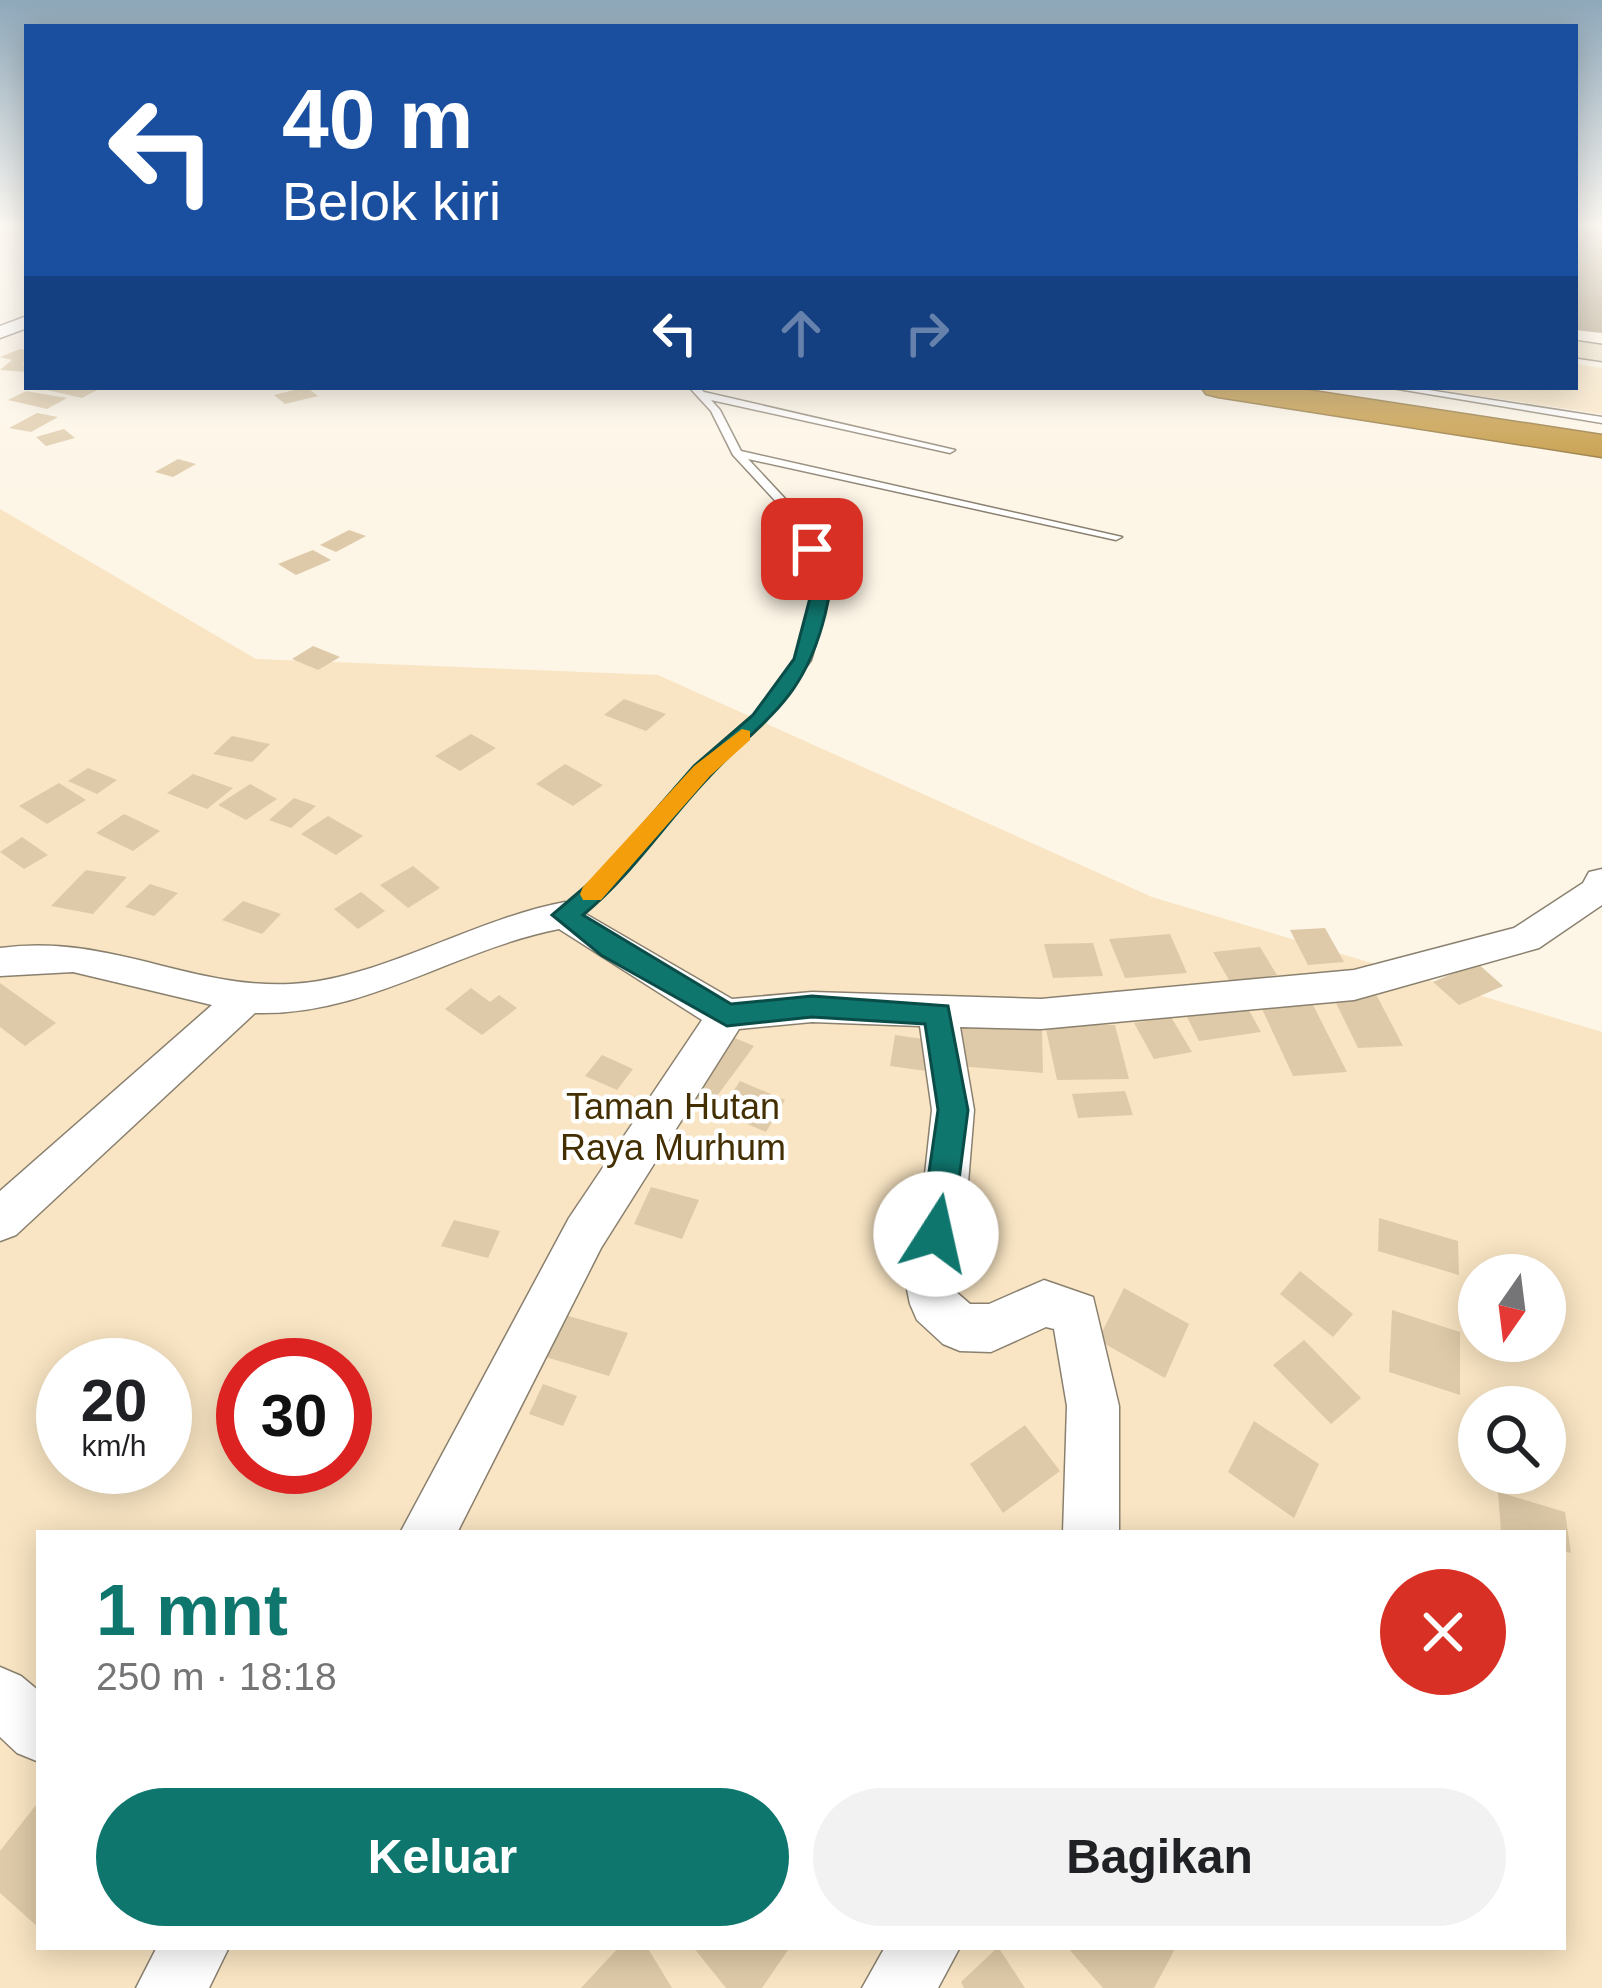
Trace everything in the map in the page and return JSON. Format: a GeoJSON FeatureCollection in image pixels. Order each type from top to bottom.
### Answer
{"type":"FeatureCollection","features":[{"type":"Feature","properties":{"kind":"highway"},"geometry":{"type":"LineString","coordinates":[[1237,390],[1602,446]]}},
{"type":"Feature","properties":{"kind":"street"},"geometry":{"type":"LineString","coordinates":[[0,962],[46,954],[247,997],[320,996],[451,953],[519,924],[565,915],[611,948],[727,1016],[812,1007],[938,1014],[1082,1012],[1354,985],[1526,938],[1595,892],[1602,881]]}},
{"type":"Feature","properties":{"kind":"street"},"geometry":{"type":"LineString","coordinates":[[0,1220],[247,997]]}},
{"type":"Feature","properties":{"kind":"street"},"geometry":{"type":"LineString","coordinates":[[938,1014],[953,1110],[946,1183],[927,1270],[934,1304],[961,1327],[991,1328],[1044,1303],[1076,1313],[1093,1406],[1090,1530]]}},
{"type":"Feature","properties":{"kind":"street"},"geometry":{"type":"LineString","coordinates":[[430,1530],[585,1233],[727,1016]]}},
{"type":"Feature","properties":{"kind":"street"},"geometry":{"type":"LineString","coordinates":[[0,1697],[36,1727]]}},
{"type":"Feature","properties":{"kind":"street"},"geometry":{"type":"LineString","coordinates":[[170,1988],[193,1950]]}},
{"type":"Feature","properties":{"kind":"street"},"geometry":{"type":"LineString","coordinates":[[897,1988],[924,1950]]}},
{"type":"Feature","properties":{"kind":"lane"},"geometry":{"type":"LineString","coordinates":[[1410,390],[1602,420]]}},
{"type":"Feature","properties":{"kind":"lane"},"geometry":{"type":"LineString","coordinates":[[696,391],[950,450]]}},
{"type":"Feature","properties":{"kind":"lane"},"geometry":{"type":"LineString","coordinates":[[565,915],[608,881],[702,771],[760,719],[804,660],[824,579],[799,520],[737,453],[715,410],[696,391]]}},
{"type":"Feature","properties":{"kind":"lane"},"geometry":{"type":"LineString","coordinates":[[737,453],[1116,537]]}},
{"type":"Feature","properties":{"kind":"green space"},"geometry":{"type":"Polygon","coordinates":[[[1578,364],[1602,368],[1602,414],[1439,390],[1578,390],[1578,364]]]}},
{"type":"Feature","properties":{"kind":"green space","name":"Taman Hutan Raya Murhum"},"geometry":{"type":"Polygon","coordinates":[[[0,509],[256,659],[658,675],[1152,897],[1602,1032],[1602,1988],[0,1988],[0,509]]]}},
{"type":"Feature","properties":{"kind":"shaded area"},"geometry":{"type":"Polygon","coordinates":[[[1578,316],[1602,316],[1602,333],[1578,330],[1578,316]]]}},
{"type":"Feature","properties":{"kind":"building"},"geometry":{"type":"Polygon","coordinates":[[[24,350],[24,372],[0,370],[12,360],[0,357],[24,350]]]}},
{"type":"Feature","properties":{"kind":"building"},"geometry":{"type":"Polygon","coordinates":[[[47,390],[97,390],[82,398],[47,390]]]}},
{"type":"Feature","properties":{"kind":"building"},"geometry":{"type":"Polygon","coordinates":[[[310,390],[318,396],[285,404],[274,395],[310,390]]]}},
{"type":"Feature","properties":{"kind":"building"},"geometry":{"type":"Polygon","coordinates":[[[26,391],[67,398],[47,409],[8,400],[26,391]]]}},
{"type":"Feature","properties":{"kind":"building"},"geometry":{"type":"Polygon","coordinates":[[[37,413],[58,417],[31,432],[9,428],[37,413]]]}},
{"type":"Feature","properties":{"kind":"building"},"geometry":{"type":"Polygon","coordinates":[[[64,429],[75,438],[46,446],[36,437],[64,429]]]}},
{"type":"Feature","properties":{"kind":"building"},"geometry":{"type":"Polygon","coordinates":[[[178,459],[196,464],[173,477],[155,472],[178,459]]]}},
{"type":"Feature","properties":{"kind":"building"},"geometry":{"type":"Polygon","coordinates":[[[349,530],[366,536],[336,552],[320,545],[349,530]]]}},
{"type":"Feature","properties":{"kind":"building"},"geometry":{"type":"Polygon","coordinates":[[[313,550],[331,560],[296,575],[278,564],[313,550]]]}},
{"type":"Feature","properties":{"kind":"building"},"geometry":{"type":"Polygon","coordinates":[[[313,646],[340,657],[318,670],[292,659],[313,646]]]}},
{"type":"Feature","properties":{"kind":"building"},"geometry":{"type":"Polygon","coordinates":[[[624,699],[666,714],[646,731],[604,715],[624,699]]]}},
{"type":"Feature","properties":{"kind":"building"},"geometry":{"type":"Polygon","coordinates":[[[471,734],[496,748],[460,771],[435,756],[471,734]]]}},
{"type":"Feature","properties":{"kind":"building"},"geometry":{"type":"Polygon","coordinates":[[[232,736],[270,744],[252,762],[213,754],[232,736]]]}},
{"type":"Feature","properties":{"kind":"building"},"geometry":{"type":"Polygon","coordinates":[[[565,764],[603,785],[573,806],[536,784],[565,764]]]}},
{"type":"Feature","properties":{"kind":"building"},"geometry":{"type":"Polygon","coordinates":[[[88,768],[117,780],[97,794],[68,781],[88,768]]]}},
{"type":"Feature","properties":{"kind":"building"},"geometry":{"type":"Polygon","coordinates":[[[193,774],[233,788],[207,809],[167,793],[193,774]]]}},
{"type":"Feature","properties":{"kind":"building"},"geometry":{"type":"Polygon","coordinates":[[[59,783],[86,800],[47,824],[19,806],[59,783]]]}},
{"type":"Feature","properties":{"kind":"building"},"geometry":{"type":"Polygon","coordinates":[[[250,784],[277,799],[246,820],[218,805],[250,784]]]}},
{"type":"Feature","properties":{"kind":"building"},"geometry":{"type":"Polygon","coordinates":[[[294,798],[316,806],[291,828],[269,820],[294,798]]]}},
{"type":"Feature","properties":{"kind":"building"},"geometry":{"type":"Polygon","coordinates":[[[124,814],[160,831],[133,851],[96,833],[124,814]]]}},
{"type":"Feature","properties":{"kind":"building"},"geometry":{"type":"Polygon","coordinates":[[[328,816],[363,836],[336,855],[301,834],[328,816]]]}},
{"type":"Feature","properties":{"kind":"building"},"geometry":{"type":"Polygon","coordinates":[[[22,837],[48,855],[24,869],[0,852],[22,837]]]}},
{"type":"Feature","properties":{"kind":"building"},"geometry":{"type":"Polygon","coordinates":[[[413,866],[440,888],[408,908],[380,885],[413,866]]]}},
{"type":"Feature","properties":{"kind":"building"},"geometry":{"type":"Polygon","coordinates":[[[86,870],[127,877],[93,914],[51,906],[86,870]]]}},
{"type":"Feature","properties":{"kind":"building"},"geometry":{"type":"Polygon","coordinates":[[[150,884],[178,893],[154,916],[125,907],[150,884]]]}},
{"type":"Feature","properties":{"kind":"building"},"geometry":{"type":"Polygon","coordinates":[[[361,892],[385,911],[358,929],[334,909],[361,892]]]}},
{"type":"Feature","properties":{"kind":"building"},"geometry":{"type":"Polygon","coordinates":[[[243,901],[281,914],[262,934],[222,920],[243,901]]]}},
{"type":"Feature","properties":{"kind":"building"},"geometry":{"type":"Polygon","coordinates":[[[1325,928],[1344,962],[1308,965],[1290,930],[1325,928]]]}},
{"type":"Feature","properties":{"kind":"building"},"geometry":{"type":"Polygon","coordinates":[[[1170,934],[1187,973],[1125,978],[1109,939],[1170,934]]]}},
{"type":"Feature","properties":{"kind":"building"},"geometry":{"type":"Polygon","coordinates":[[[1093,943],[1103,976],[1053,978],[1044,944],[1093,943]]]}},
{"type":"Feature","properties":{"kind":"building"},"geometry":{"type":"Polygon","coordinates":[[[1260,947],[1277,975],[1230,982],[1213,952],[1260,947]]]}},
{"type":"Feature","properties":{"kind":"building"},"geometry":{"type":"Polygon","coordinates":[[[1477,963],[1503,986],[1459,1005],[1433,982],[1477,963]]]}},
{"type":"Feature","properties":{"kind":"building"},"geometry":{"type":"Polygon","coordinates":[[[0,983],[56,1023],[25,1046],[0,1027],[0,983]]]}},
{"type":"Feature","properties":{"kind":"building"},"geometry":{"type":"Polygon","coordinates":[[[471,988],[490,1002],[499,995],[517,1008],[482,1035],[445,1009],[471,988]]]}},
{"type":"Feature","properties":{"kind":"building"},"geometry":{"type":"Polygon","coordinates":[[[1377,996],[1403,1046],[1358,1048],[1334,999],[1377,996]]]}},
{"type":"Feature","properties":{"kind":"building"},"geometry":{"type":"Polygon","coordinates":[[[1245,1003],[1261,1032],[1199,1041],[1184,1011],[1245,1003]]]}},
{"type":"Feature","properties":{"kind":"building"},"geometry":{"type":"Polygon","coordinates":[[[1313,1005],[1347,1072],[1293,1076],[1262,1009],[1313,1005]]]}},
{"type":"Feature","properties":{"kind":"building"},"geometry":{"type":"Polygon","coordinates":[[[1171,1017],[1192,1052],[1154,1059],[1134,1023],[1171,1017]]]}},
{"type":"Feature","properties":{"kind":"building"},"geometry":{"type":"Polygon","coordinates":[[[959,1023],[1042,1030],[1043,1073],[959,1066],[959,1023]]]}},
{"type":"Feature","properties":{"kind":"building"},"geometry":{"type":"Polygon","coordinates":[[[1045,1025],[1115,1025],[1129,1079],[1057,1080],[1045,1025]]]}},
{"type":"Feature","properties":{"kind":"building"},"geometry":{"type":"Polygon","coordinates":[[[895,1035],[936,1041],[933,1072],[890,1066],[895,1035]]]}},
{"type":"Feature","properties":{"kind":"building"},"geometry":{"type":"Polygon","coordinates":[[[730,1036],[754,1046],[706,1111],[682,1100],[730,1036]]]}},
{"type":"Feature","properties":{"kind":"building"},"geometry":{"type":"Polygon","coordinates":[[[602,1055],[633,1069],[617,1090],[585,1076],[602,1055]]]}},
{"type":"Feature","properties":{"kind":"building"},"geometry":{"type":"Polygon","coordinates":[[[740,1081],[785,1100],[766,1132],[720,1112],[740,1081]]]}},
{"type":"Feature","properties":{"kind":"building"},"geometry":{"type":"Polygon","coordinates":[[[1125,1091],[1133,1115],[1078,1118],[1072,1094],[1125,1091]]]}},
{"type":"Feature","properties":{"kind":"building"},"geometry":{"type":"Polygon","coordinates":[[[651,1187],[699,1200],[682,1239],[634,1224],[651,1187]]]}},
{"type":"Feature","properties":{"kind":"building"},"geometry":{"type":"Polygon","coordinates":[[[1379,1218],[1458,1241],[1458,1275],[1378,1251],[1379,1218]]]}},
{"type":"Feature","properties":{"kind":"building"},"geometry":{"type":"Polygon","coordinates":[[[454,1220],[500,1231],[488,1258],[441,1246],[454,1220]]]}},
{"type":"Feature","properties":{"kind":"building"},"geometry":{"type":"Polygon","coordinates":[[[1300,1271],[1353,1314],[1333,1337],[1280,1294],[1300,1271]]]}},
{"type":"Feature","properties":{"kind":"building"},"geometry":{"type":"Polygon","coordinates":[[[1124,1288],[1189,1324],[1165,1378],[1098,1340],[1124,1288]]]}},
{"type":"Feature","properties":{"kind":"building"},"geometry":{"type":"Polygon","coordinates":[[[1392,1310],[1458,1331],[1458,1394],[1389,1372],[1392,1310]]]}},
{"type":"Feature","properties":{"kind":"building"},"geometry":{"type":"Polygon","coordinates":[[[558,1313],[628,1333],[609,1376],[539,1355],[558,1313]]]}},
{"type":"Feature","properties":{"kind":"building"},"geometry":{"type":"Polygon","coordinates":[[[1304,1340],[1361,1398],[1331,1424],[1273,1365],[1304,1340]]]}},
{"type":"Feature","properties":{"kind":"building"},"geometry":{"type":"Polygon","coordinates":[[[543,1384],[577,1396],[563,1426],[529,1414],[543,1384]]]}},
{"type":"Feature","properties":{"kind":"building"},"geometry":{"type":"Polygon","coordinates":[[[1254,1421],[1319,1464],[1294,1518],[1228,1472],[1254,1421]]]}},
{"type":"Feature","properties":{"kind":"building"},"geometry":{"type":"Polygon","coordinates":[[[1025,1425],[1060,1471],[1003,1513],[970,1464],[1025,1425]]]}},
{"type":"Feature","properties":{"kind":"building"},"geometry":{"type":"Polygon","coordinates":[[[1498,1494],[1565,1512],[1571,1553],[1566,1552],[1566,1530],[1501,1530],[1498,1494]]]}},
{"type":"Feature","properties":{"kind":"building"},"geometry":{"type":"Polygon","coordinates":[[[36,1805],[36,1925],[0,1893],[0,1851],[36,1805]]]}},
{"type":"Feature","properties":{"kind":"building"},"geometry":{"type":"Polygon","coordinates":[[[616,1950],[649,1950],[672,1988],[581,1988],[616,1950]]]}},
{"type":"Feature","properties":{"kind":"building"},"geometry":{"type":"Polygon","coordinates":[[[695,1950],[788,1950],[762,1988],[726,1988],[695,1950]]]}},
{"type":"Feature","properties":{"kind":"building"},"geometry":{"type":"Polygon","coordinates":[[[1000,1950],[1025,1988],[964,1988],[961,1982],[1000,1950]]]}},
{"type":"Feature","properties":{"kind":"building"},"geometry":{"type":"Polygon","coordinates":[[[1070,1950],[1174,1951],[1154,1988],[1103,1988],[1070,1950]]]}},
{"type":"Feature","properties":{"kind":"slow traffic"},"geometry":{"type":"LineString","coordinates":[[592,894],[702,771],[742,735]]}},
{"type":"Feature","properties":{"kind":"route"},"geometry":{"type":"LineString","coordinates":[[812,549],[824,579],[804,660],[760,719],[702,771],[608,881],[565,915],[611,948],[727,1016],[812,1007],[938,1014],[953,1110],[936,1234]]}}]}
